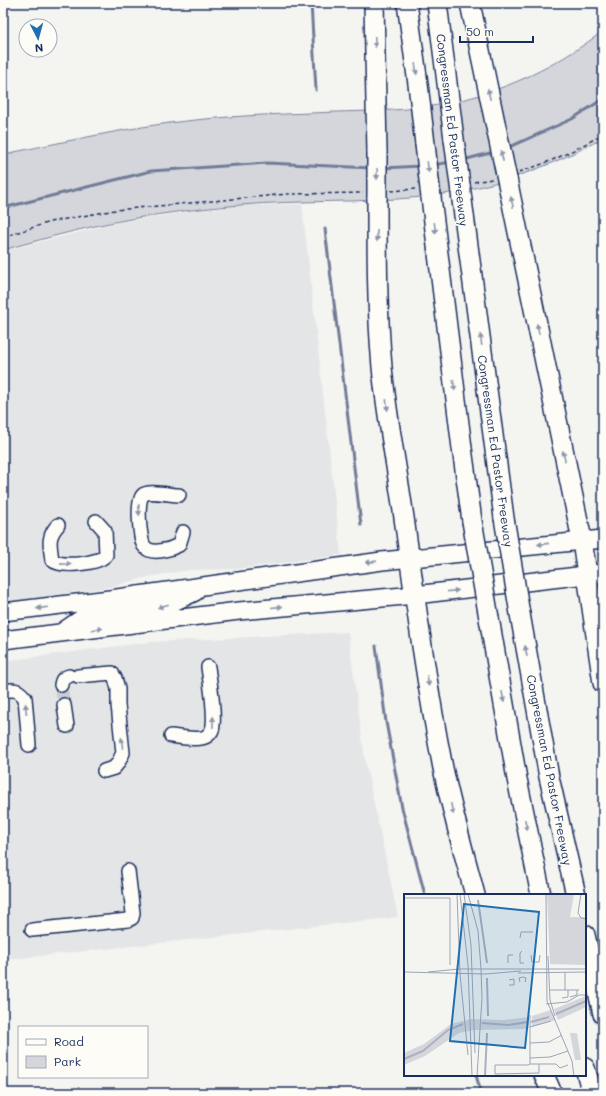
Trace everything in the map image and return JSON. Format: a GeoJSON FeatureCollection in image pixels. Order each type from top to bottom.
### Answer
{"type":"FeatureCollection","features":[{"type":"Feature","properties":{"kind":"highway"},"geometry":{"type":"LineString","coordinates":[[374,3],[377,152],[377,273],[382,366],[392,448],[414,595],[443,768],[475,894]]}},
{"type":"Feature","properties":{"kind":"highway"},"geometry":{"type":"LineString","coordinates":[[407,3],[472,522],[517,779],[541,894]]}},
{"type":"Feature","properties":{"kind":"highway","name":"Congressman Ed Pastor Freeway"},"geometry":{"type":"LineString","coordinates":[[437,3],[504,518],[549,777],[576,894]]}},
{"type":"Feature","properties":{"kind":"highway"},"geometry":{"type":"LineString","coordinates":[[470,3],[582,540],[595,574],[603,683]]}},
{"type":"Feature","properties":{"kind":"highway"},"geometry":{"type":"LineString","coordinates":[[586,939],[603,1014]]}},
{"type":"Feature","properties":{"kind":"highway"},"geometry":{"type":"LineString","coordinates":[[586,1072],[592,1093]]}},
{"type":"Feature","properties":{"kind":"highway"},"geometry":{"type":"LineString","coordinates":[[544,1076],[552,1093]]}},
{"type":"Feature","properties":{"kind":"main road"},"geometry":{"type":"LineString","coordinates":[[5,612],[409,558],[603,539]]}},
{"type":"Feature","properties":{"kind":"main road"},"geometry":{"type":"LineString","coordinates":[[3,640],[239,611],[414,595],[595,574]]}},
{"type":"Feature","properties":{"kind":"main road"},"geometry":{"type":"LineString","coordinates":[[125,625],[131,616],[186,597],[211,584]]}},
{"type":"Feature","properties":{"kind":"main road"},"geometry":{"type":"LineString","coordinates":[[60,634],[81,619],[123,608],[137,595]]}},
{"type":"Feature","properties":{"kind":"lane"},"geometry":{"type":"LineString","coordinates":[[179,495],[148,493],[143,495],[139,500],[138,506],[142,542],[145,547],[150,550],[168,550],[179,545],[183,532]]}},
{"type":"Feature","properties":{"kind":"lane"},"geometry":{"type":"LineString","coordinates":[[58,525],[50,537],[52,560],[56,564],[62,565],[77,564],[97,561],[106,555],[105,531],[96,521]]}},
{"type":"Feature","properties":{"kind":"lane"},"geometry":{"type":"LineString","coordinates":[[171,736],[199,738],[206,737],[212,731],[213,719],[208,667]]}},
{"type":"Feature","properties":{"kind":"lane"},"geometry":{"type":"LineString","coordinates":[[69,679],[112,673],[115,678],[118,689],[118,705],[123,754],[114,768],[104,771]]}},
{"type":"Feature","properties":{"kind":"lane"},"geometry":{"type":"LineString","coordinates":[[3,690],[13,689],[21,692],[25,698],[29,745]]}},
{"type":"Feature","properties":{"kind":"lane"},"geometry":{"type":"LineString","coordinates":[[64,705],[67,726]]}},
{"type":"Feature","properties":{"kind":"lane"},"geometry":{"type":"LineString","coordinates":[[32,930],[128,920],[132,918],[133,913],[128,871]]}},
{"type":"Feature","properties":{"kind":"path"},"geometry":{"type":"LineString","coordinates":[[550,162],[603,134]]}},
{"type":"Feature","properties":{"kind":"path"},"geometry":{"type":"LineString","coordinates":[[3,237],[50,222],[115,210],[305,194]]}},
{"type":"Feature","properties":{"kind":"shaded area"},"geometry":{"type":"Polygon","coordinates":[[[302,204],[341,555],[236,569],[189,570],[148,577],[110,587],[16,601],[3,600],[3,251],[120,222],[243,205],[302,204]]]}},
{"type":"Feature","properties":{"kind":"shaded area"},"geometry":{"type":"Polygon","coordinates":[[[348,632],[365,761],[398,917],[3,960],[3,661],[150,642],[348,632]]]}},
{"type":"Feature","properties":{"kind":"green space"},"geometry":{"type":"Polygon","coordinates":[[[603,31],[603,138],[538,168],[493,183],[469,189],[422,197],[376,200],[263,203],[158,214],[98,225],[3,250],[3,157],[14,152],[127,130],[195,120],[266,115],[380,111],[425,107],[449,103],[496,90],[519,81],[562,58],[603,31]]]}},
{"type":"Feature","properties":{"kind":"waterway"},"geometry":{"type":"LineString","coordinates":[[311,3],[316,90]]}},
{"type":"Feature","properties":{"kind":"waterway"},"geometry":{"type":"LineString","coordinates":[[507,148],[572,119],[603,99]]}},
{"type":"Feature","properties":{"kind":"waterway"},"geometry":{"type":"LineString","coordinates":[[463,160],[494,152]]}},
{"type":"Feature","properties":{"kind":"waterway"},"geometry":{"type":"LineString","coordinates":[[433,165],[451,162]]}},
{"type":"Feature","properties":{"kind":"waterway"},"geometry":{"type":"LineString","coordinates":[[3,208],[151,171],[267,163],[372,168]]}},
{"type":"Feature","properties":{"kind":"waterway"},"geometry":{"type":"LineString","coordinates":[[383,168],[421,166]]}},
{"type":"Feature","properties":{"kind":"waterway"},"geometry":{"type":"LineString","coordinates":[[325,229],[361,525]]}},
{"type":"Feature","properties":{"kind":"waterway"},"geometry":{"type":"LineString","coordinates":[[376,646],[386,722],[402,808],[425,894]]}},
{"type":"Feature","properties":{"kind":"waterway"},"geometry":{"type":"LineString","coordinates":[[476,1076],[481,1093]]}},
{"type":"Feature","properties":{"kind":"tunnel"},"geometry":{"type":"LineString","coordinates":[[61,685],[64,705]]}}]}
